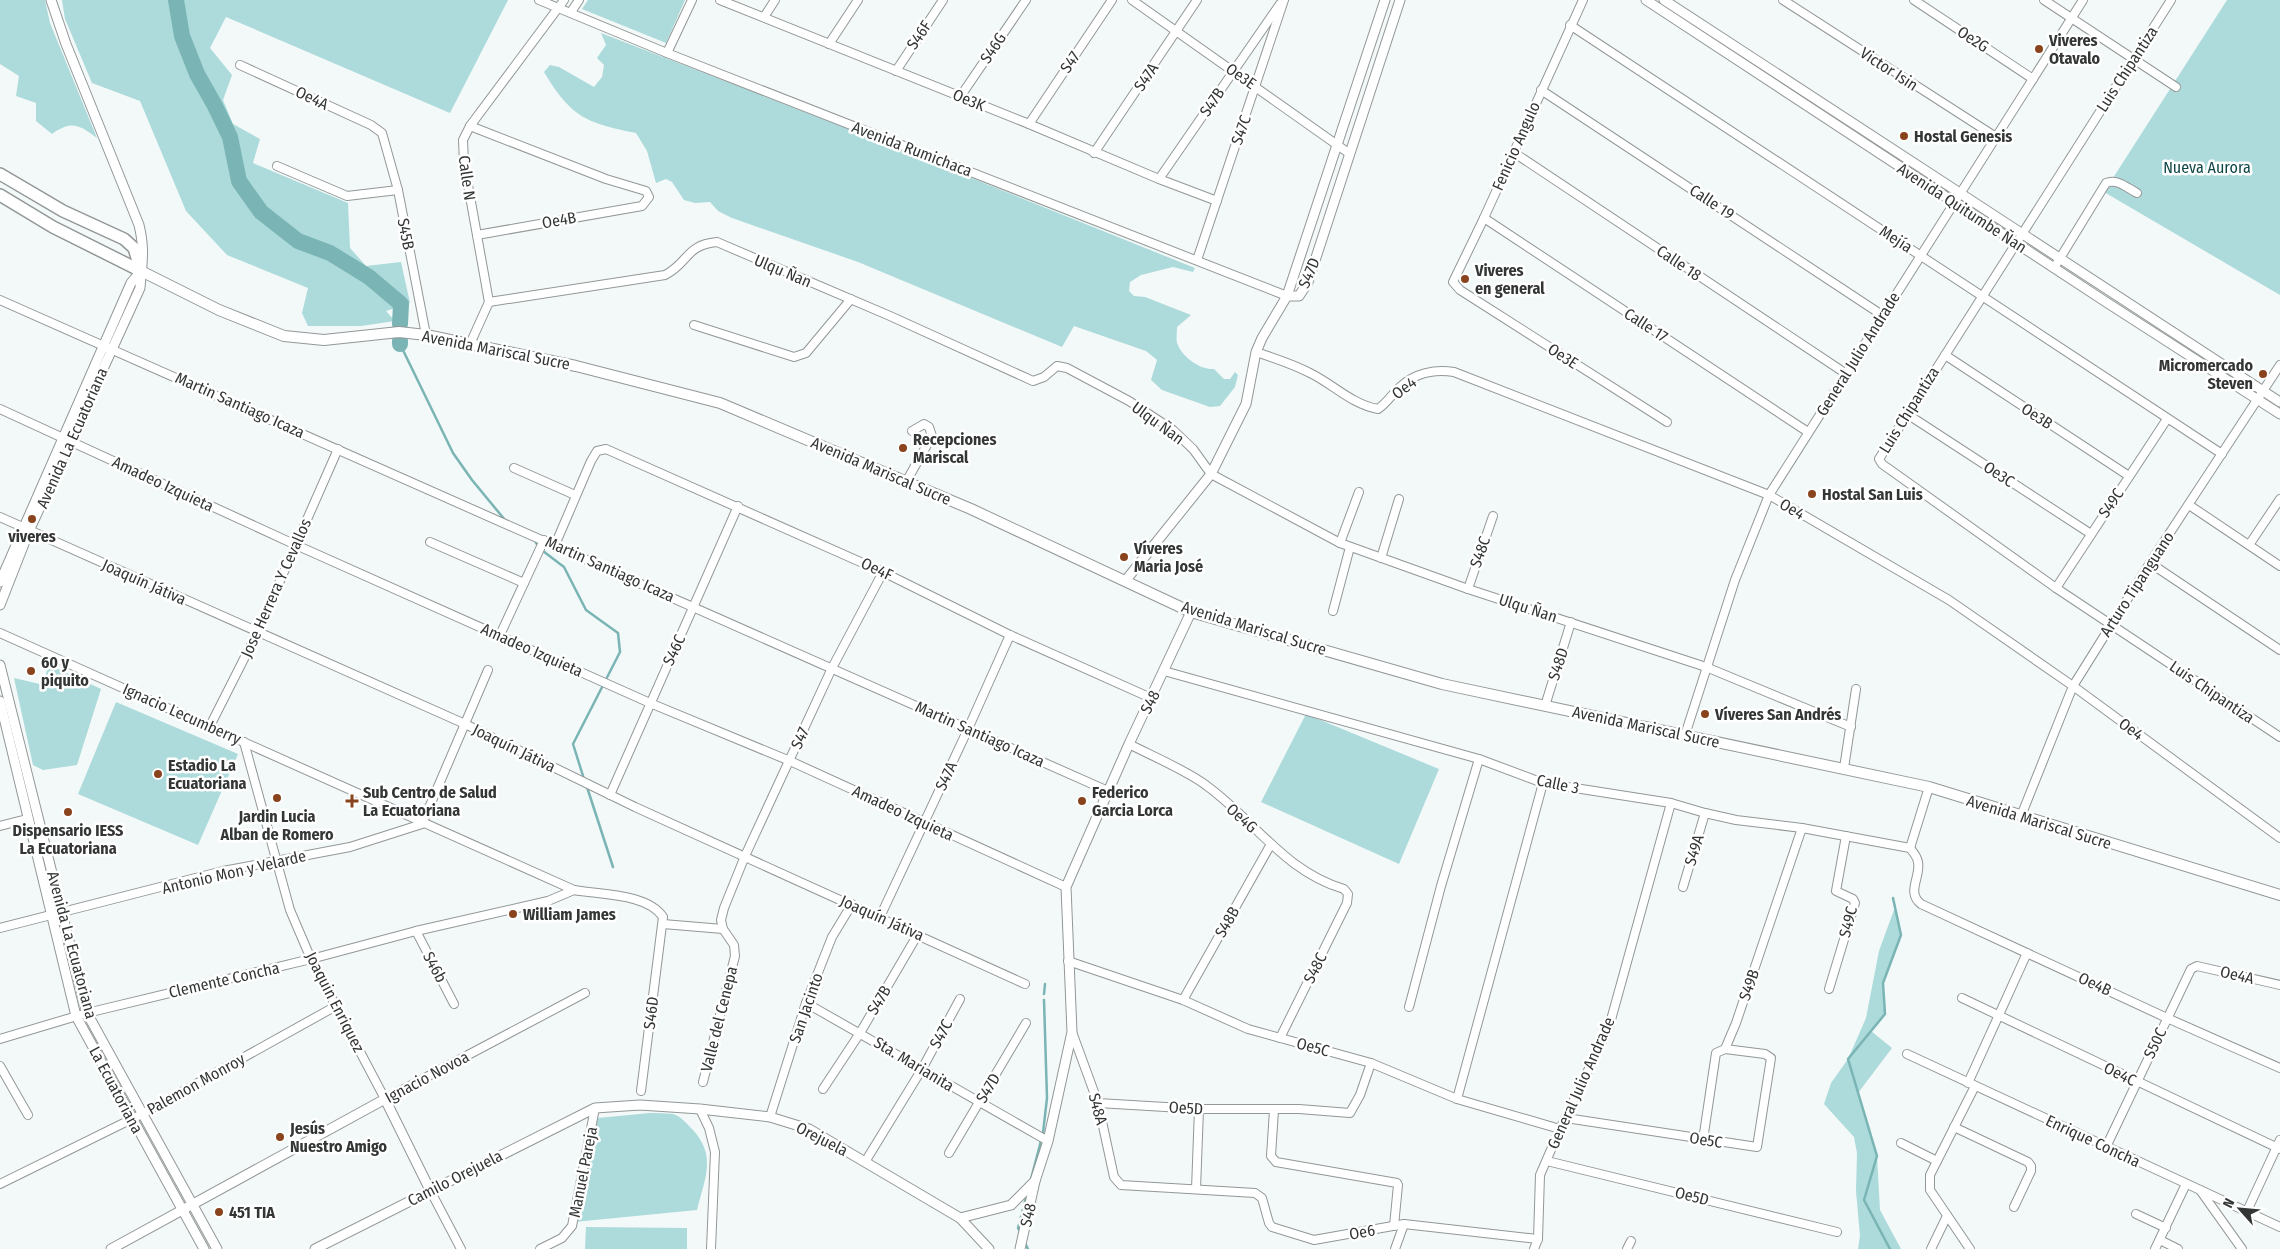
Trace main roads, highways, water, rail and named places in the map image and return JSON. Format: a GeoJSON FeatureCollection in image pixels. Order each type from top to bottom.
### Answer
{"type":"FeatureCollection","features":[{"type":"Feature","properties":{"kind":"main road"},"geometry":{"type":"LineString","coordinates":[[0,174],[63,211],[124,239],[134,248],[141,271]]}},
{"type":"Feature","properties":{"kind":"main road","name":"Avenida Mariscal Sucre"},"geometry":{"type":"LineString","coordinates":[[0,195],[53,227],[219,310],[284,336],[324,340],[399,332],[426,335],[576,366],[720,403],[971,509],[1192,612],[1442,684],[1929,787],[2280,895]]}},
{"type":"Feature","properties":{"kind":"waterway"},"geometry":{"type":"LineString","coordinates":[[176,0],[182,36],[197,74],[230,137],[239,181],[261,212],[298,241],[330,253],[369,277],[401,304],[400,324]]}},
{"type":"Feature","properties":{"kind":"waterway"},"geometry":{"type":"LineString","coordinates":[[400,344],[453,453],[472,480],[505,520]]}},
{"type":"Feature","properties":{"kind":"waterway"},"geometry":{"type":"LineString","coordinates":[[534,539],[539,548],[564,567],[586,610],[618,633],[620,652],[573,744],[584,779]]}},
{"type":"Feature","properties":{"kind":"waterway"},"geometry":{"type":"LineString","coordinates":[[586,784],[613,867]]}},
{"type":"Feature","properties":{"kind":"waterway"},"geometry":{"type":"LineString","coordinates":[[1890,1249],[1864,1200],[1877,1156],[1848,1059],[1885,1014],[1883,983],[1901,935],[1893,898]]}},
{"type":"Feature","properties":{"kind":"waterway"},"geometry":{"type":"LineString","coordinates":[[1044,994],[1045,984]]}},
{"type":"Feature","properties":{"kind":"waterway"},"geometry":{"type":"LineString","coordinates":[[1031,1179],[1043,1133],[1047,1098],[1044,1000]]}},
{"type":"Feature","properties":{"kind":"waterway"},"geometry":{"type":"LineString","coordinates":[[1021,1234],[1018,1228],[1027,1194]]}},
{"type":"Feature","properties":{"kind":"waterway"},"geometry":{"type":"LineString","coordinates":[[1024,1241],[1028,1249]]}},
{"type":"Feature","properties":{"kind":"place","name":"Viveres Otavalo"},"geometry":{"type":"Point","coordinates":[2039,49]}},
{"type":"Feature","properties":{"kind":"place","name":"Hostal Genesis"},"geometry":{"type":"Point","coordinates":[1904,136]}},
{"type":"Feature","properties":{"kind":"place","name":"Viveres en general"},"geometry":{"type":"Point","coordinates":[1465,279]}},
{"type":"Feature","properties":{"kind":"place","name":"Micromercado Steven"},"geometry":{"type":"Point","coordinates":[2263,374]}},
{"type":"Feature","properties":{"kind":"place","name":"Recepciones Mariscal"},"geometry":{"type":"Point","coordinates":[903,448]}},
{"type":"Feature","properties":{"kind":"place","name":"Hostal San Luis"},"geometry":{"type":"Point","coordinates":[1812,494]}},
{"type":"Feature","properties":{"kind":"place","name":"viveres"},"geometry":{"type":"Point","coordinates":[32,519]}},
{"type":"Feature","properties":{"kind":"place","name":"Víveres Maria José"},"geometry":{"type":"Point","coordinates":[1124,557]}},
{"type":"Feature","properties":{"kind":"place","name":"60 y piquito"},"geometry":{"type":"Point","coordinates":[31,671]}},
{"type":"Feature","properties":{"kind":"place","name":"Víveres San Andrés"},"geometry":{"type":"Point","coordinates":[1705,714]}},
{"type":"Feature","properties":{"kind":"place","name":"Estadio La Ecuatoriana"},"geometry":{"type":"Point","coordinates":[158,774]}},
{"type":"Feature","properties":{"kind":"place","name":"Jardin Lucia Alban de Romero"},"geometry":{"type":"Point","coordinates":[277,798]}},
{"type":"Feature","properties":{"kind":"place","name":"Sub Centro de Salud La Ecuatoriana"},"geometry":{"type":"Point","coordinates":[352,801]}},
{"type":"Feature","properties":{"kind":"place","name":"Federico Garcia Lorca"},"geometry":{"type":"Point","coordinates":[1082,801]}},
{"type":"Feature","properties":{"kind":"place","name":"Dispensario IESS La Ecuatoriana"},"geometry":{"type":"Point","coordinates":[68,812]}},
{"type":"Feature","properties":{"kind":"place","name":"William James"},"geometry":{"type":"Point","coordinates":[513,914]}},
{"type":"Feature","properties":{"kind":"place","name":"Jesús Nuestro Amigo"},"geometry":{"type":"Point","coordinates":[280,1137]}},
{"type":"Feature","properties":{"kind":"place","name":"451 TIA"},"geometry":{"type":"Point","coordinates":[219,1212]}},
{"type":"Feature","properties":{"kind":"park label","name":"Nueva Aurora"},"geometry":{"type":"Point","coordinates":[2207,167]}}]}
